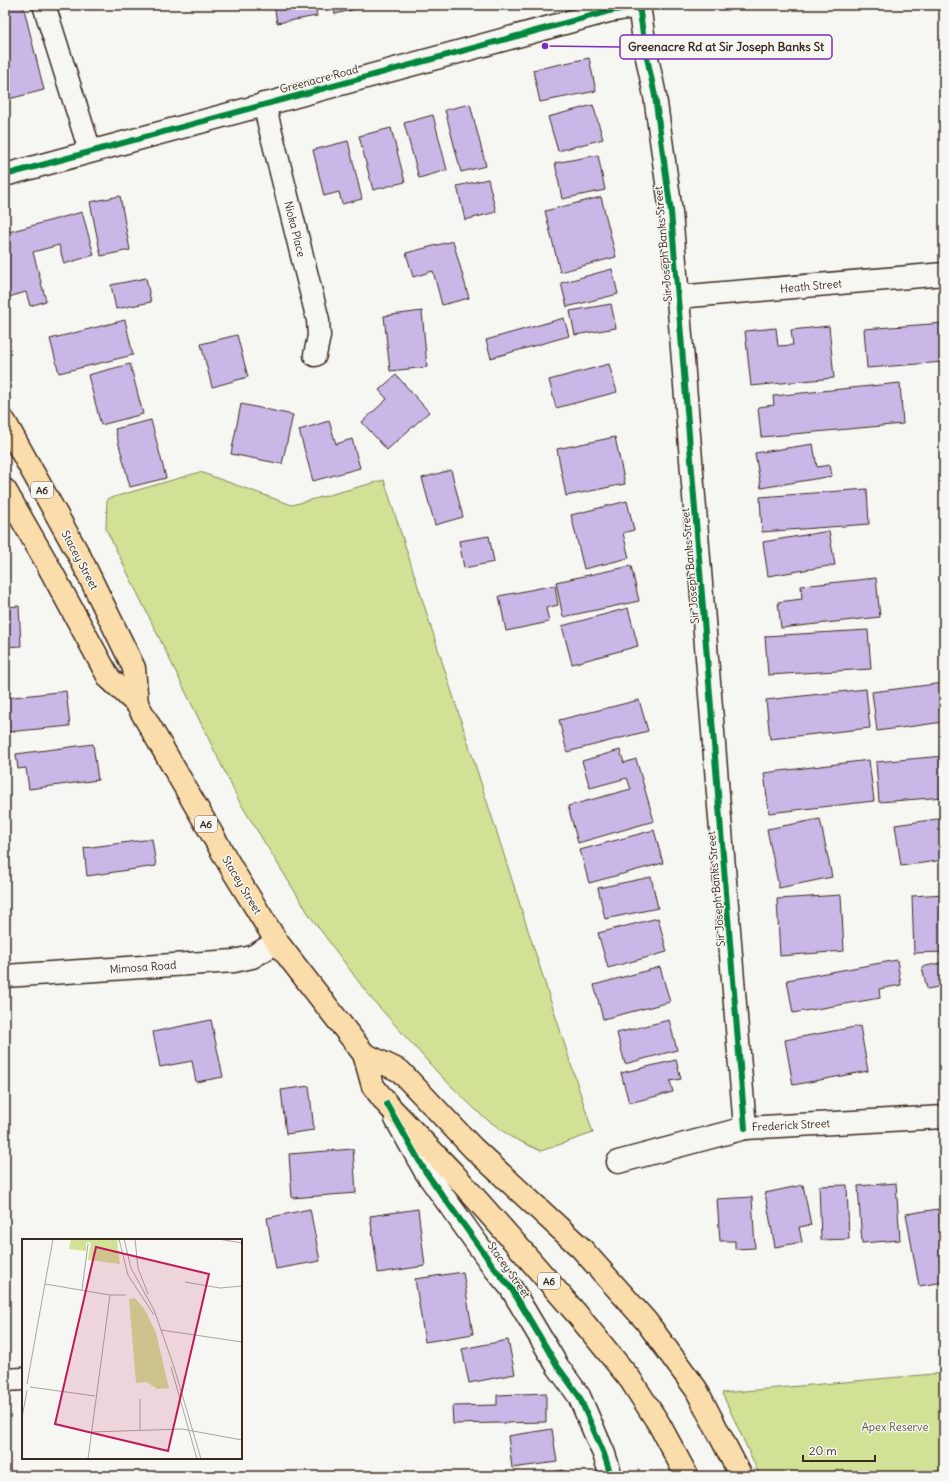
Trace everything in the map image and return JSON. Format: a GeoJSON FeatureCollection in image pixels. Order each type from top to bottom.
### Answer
{"type":"FeatureCollection","features":[{"type":"Feature","properties":{"kind":"highway","name":"Stacey Street"},"geometry":{"type":"LineString","coordinates":[[5,422],[80,557],[134,668],[137,704]]}},
{"type":"Feature","properties":{"kind":"highway","name":"Stacey Street"},"geometry":{"type":"LineString","coordinates":[[5,490],[44,558],[109,678],[137,704],[235,874],[277,942],[364,1054],[373,1086],[387,1104],[453,1173],[506,1232],[571,1307],[630,1379],[659,1424],[686,1476]]}},
{"type":"Feature","properties":{"kind":"highway","name":"Stacey Street"},"geometry":{"type":"LineString","coordinates":[[364,1054],[400,1072],[473,1148],[581,1248],[646,1320],[696,1389],[741,1476]]}},
{"type":"Feature","properties":{"kind":"street"},"geometry":{"type":"LineString","coordinates":[[44,5],[90,151]]}},
{"type":"Feature","properties":{"kind":"street","name":"Greenacre Road"},"geometry":{"type":"LineString","coordinates":[[5,174],[609,11],[639,6]]}},
{"type":"Feature","properties":{"kind":"street","name":"Sir Joseph Banks Street"},"geometry":{"type":"LineString","coordinates":[[639,6],[645,48],[655,96],[671,212],[745,1128]]}},
{"type":"Feature","properties":{"kind":"street","name":"Nioka Place"},"geometry":{"type":"LineString","coordinates":[[264,104],[318,320],[319,336],[315,355]]}},
{"type":"Feature","properties":{"kind":"street","name":"Heath Street"},"geometry":{"type":"LineString","coordinates":[[678,297],[944,274]]}},
{"type":"Feature","properties":{"kind":"street","name":"Mimosa Road"},"geometry":{"type":"LineString","coordinates":[[5,976],[234,961],[252,957],[277,942]]}},
{"type":"Feature","properties":{"kind":"street","name":"Stacey Street"},"geometry":{"type":"LineString","coordinates":[[387,1104],[425,1171],[496,1270],[511,1288],[558,1367],[579,1396],[604,1454],[611,1476]]}},
{"type":"Feature","properties":{"kind":"street","name":"Frederick Street"},"geometry":{"type":"LineString","coordinates":[[618,1162],[745,1128],[944,1117]]}},
{"type":"Feature","properties":{"kind":"street"},"geometry":{"type":"LineString","coordinates":[[5,1380],[22,1379]]}},
{"type":"Feature","properties":{"kind":"green space"},"geometry":{"type":"Polygon","coordinates":[[[200,472],[292,505],[384,480],[593,1133],[541,1151],[511,1137],[481,1115],[439,1074],[370,997],[310,916],[239,801],[106,529],[107,499],[200,472]]]}},
{"type":"Feature","properties":{"kind":"green space","name":"Apex Reserve"},"geometry":{"type":"Polygon","coordinates":[[[944,1373],[944,1476],[760,1476],[722,1393],[944,1373]]]}},
{"type":"Feature","properties":{"kind":"building"},"geometry":{"type":"Polygon","coordinates":[[[5,5],[23,5],[44,90],[5,100],[5,5]]]}},
{"type":"Feature","properties":{"kind":"building"},"geometry":{"type":"Polygon","coordinates":[[[274,5],[315,5],[317,16],[277,23],[274,5]]]}},
{"type":"Feature","properties":{"kind":"building"},"geometry":{"type":"Polygon","coordinates":[[[333,5],[373,5],[335,14],[333,5]]]}},
{"type":"Feature","properties":{"kind":"building"},"geometry":{"type":"Polygon","coordinates":[[[589,58],[596,91],[540,102],[533,70],[589,58]]]}},
{"type":"Feature","properties":{"kind":"building"},"geometry":{"type":"Polygon","coordinates":[[[470,104],[486,166],[461,172],[445,110],[470,104]]]}},
{"type":"Feature","properties":{"kind":"building"},"geometry":{"type":"Polygon","coordinates":[[[593,105],[603,139],[558,151],[548,117],[593,105]]]}},
{"type":"Feature","properties":{"kind":"building"},"geometry":{"type":"Polygon","coordinates":[[[433,115],[447,170],[419,178],[404,123],[433,115]]]}},
{"type":"Feature","properties":{"kind":"building"},"geometry":{"type":"Polygon","coordinates":[[[391,128],[405,182],[373,190],[359,136],[391,128]]]}},
{"type":"Feature","properties":{"kind":"building"},"geometry":{"type":"Polygon","coordinates":[[[348,141],[362,199],[342,204],[339,192],[324,196],[313,150],[348,141]]]}},
{"type":"Feature","properties":{"kind":"building"},"geometry":{"type":"Polygon","coordinates":[[[598,155],[605,190],[562,199],[555,163],[598,155]]]}},
{"type":"Feature","properties":{"kind":"building"},"geometry":{"type":"Polygon","coordinates":[[[488,179],[496,212],[465,220],[457,186],[488,179]]]}},
{"type":"Feature","properties":{"kind":"building"},"geometry":{"type":"Polygon","coordinates":[[[120,196],[130,250],[101,256],[90,202],[120,196]]]}},
{"type":"Feature","properties":{"kind":"building"},"geometry":{"type":"Polygon","coordinates":[[[601,197],[616,257],[560,272],[545,211],[601,197]]]}},
{"type":"Feature","properties":{"kind":"building"},"geometry":{"type":"Polygon","coordinates":[[[82,212],[94,255],[64,264],[59,245],[33,252],[46,301],[30,306],[26,292],[5,298],[5,233],[82,212]]]}},
{"type":"Feature","properties":{"kind":"building"},"geometry":{"type":"Polygon","coordinates":[[[453,241],[469,298],[442,305],[433,271],[413,277],[406,253],[453,241]]]}},
{"type":"Feature","properties":{"kind":"building"},"geometry":{"type":"Polygon","coordinates":[[[612,269],[618,294],[567,307],[561,283],[612,269]]]}},
{"type":"Feature","properties":{"kind":"building"},"geometry":{"type":"Polygon","coordinates":[[[146,278],[151,302],[116,309],[111,285],[146,278]]]}},
{"type":"Feature","properties":{"kind":"building"},"geometry":{"type":"Polygon","coordinates":[[[611,304],[616,328],[575,335],[570,311],[611,304]]]}},
{"type":"Feature","properties":{"kind":"building"},"geometry":{"type":"Polygon","coordinates":[[[422,311],[427,367],[390,371],[384,316],[422,311]]]}},
{"type":"Feature","properties":{"kind":"building"},"geometry":{"type":"Polygon","coordinates":[[[564,318],[569,336],[491,358],[486,340],[564,318]]]}},
{"type":"Feature","properties":{"kind":"building"},"geometry":{"type":"Polygon","coordinates":[[[125,320],[133,355],[59,373],[50,339],[125,320]]]}},
{"type":"Feature","properties":{"kind":"building"},"geometry":{"type":"Polygon","coordinates":[[[944,323],[944,362],[867,368],[864,329],[944,323]]]}},
{"type":"Feature","properties":{"kind":"building"},"geometry":{"type":"Polygon","coordinates":[[[829,326],[834,378],[751,386],[745,331],[776,328],[778,346],[793,345],[791,330],[829,326]]]}},
{"type":"Feature","properties":{"kind":"building"},"geometry":{"type":"Polygon","coordinates":[[[237,335],[248,377],[212,387],[201,344],[237,335]]]}},
{"type":"Feature","properties":{"kind":"building"},"geometry":{"type":"Polygon","coordinates":[[[130,364],[143,414],[101,425],[88,375],[130,364]]]}},
{"type":"Feature","properties":{"kind":"building"},"geometry":{"type":"Polygon","coordinates":[[[609,364],[617,392],[556,408],[549,380],[609,364]]]}},
{"type":"Feature","properties":{"kind":"building"},"geometry":{"type":"Polygon","coordinates":[[[396,375],[429,412],[387,450],[362,422],[387,399],[379,390],[396,375]]]}},
{"type":"Feature","properties":{"kind":"building"},"geometry":{"type":"Polygon","coordinates":[[[900,383],[903,424],[761,437],[758,407],[774,405],[773,396],[900,383]]]}},
{"type":"Feature","properties":{"kind":"building"},"geometry":{"type":"Polygon","coordinates":[[[241,404],[293,415],[282,464],[231,454],[241,404]]]}},
{"type":"Feature","properties":{"kind":"building"},"geometry":{"type":"Polygon","coordinates":[[[151,420],[166,478],[130,487],[115,429],[151,420]]]}},
{"type":"Feature","properties":{"kind":"building"},"geometry":{"type":"Polygon","coordinates":[[[329,421],[336,444],[352,439],[360,468],[313,481],[299,430],[329,421]]]}},
{"type":"Feature","properties":{"kind":"building"},"geometry":{"type":"Polygon","coordinates":[[[615,437],[625,484],[566,496],[557,449],[615,437]]]}},
{"type":"Feature","properties":{"kind":"building"},"geometry":{"type":"Polygon","coordinates":[[[813,444],[817,467],[830,465],[832,476],[761,488],[755,453],[813,444]]]}},
{"type":"Feature","properties":{"kind":"building"},"geometry":{"type":"Polygon","coordinates":[[[451,470],[463,517],[435,525],[422,478],[451,470]]]}},
{"type":"Feature","properties":{"kind":"building"},"geometry":{"type":"Polygon","coordinates":[[[867,489],[869,524],[762,532],[760,497],[867,489]]]}},
{"type":"Feature","properties":{"kind":"building"},"geometry":{"type":"Polygon","coordinates":[[[627,501],[634,530],[623,533],[629,558],[584,569],[571,515],[627,501]]]}},
{"type":"Feature","properties":{"kind":"building"},"geometry":{"type":"Polygon","coordinates":[[[829,531],[835,565],[768,576],[763,542],[829,531]]]}},
{"type":"Feature","properties":{"kind":"building"},"geometry":{"type":"Polygon","coordinates":[[[489,536],[494,562],[464,568],[459,541],[489,536]]]}},
{"type":"Feature","properties":{"kind":"building"},"geometry":{"type":"Polygon","coordinates":[[[631,566],[639,601],[563,617],[556,582],[631,566]]]}},
{"type":"Feature","properties":{"kind":"building"},"geometry":{"type":"Polygon","coordinates":[[[876,578],[880,617],[781,628],[778,602],[802,599],[801,586],[876,578]]]}},
{"type":"Feature","properties":{"kind":"building"},"geometry":{"type":"Polygon","coordinates":[[[555,585],[558,605],[546,608],[549,622],[506,631],[499,596],[555,585]]]}},
{"type":"Feature","properties":{"kind":"building"},"geometry":{"type":"Polygon","coordinates":[[[19,606],[21,646],[5,647],[5,607],[19,606]]]}},
{"type":"Feature","properties":{"kind":"building"},"geometry":{"type":"Polygon","coordinates":[[[628,608],[638,646],[572,664],[562,626],[628,608]]]}},
{"type":"Feature","properties":{"kind":"building"},"geometry":{"type":"Polygon","coordinates":[[[868,630],[871,669],[768,675],[765,636],[868,630]]]}},
{"type":"Feature","properties":{"kind":"building"},"geometry":{"type":"Polygon","coordinates":[[[944,683],[944,722],[877,731],[872,692],[944,683]]]}},
{"type":"Feature","properties":{"kind":"building"},"geometry":{"type":"Polygon","coordinates":[[[866,689],[870,728],[770,739],[766,700],[866,689]]]}},
{"type":"Feature","properties":{"kind":"building"},"geometry":{"type":"Polygon","coordinates":[[[66,691],[70,726],[7,732],[5,698],[66,691]]]}},
{"type":"Feature","properties":{"kind":"building"},"geometry":{"type":"Polygon","coordinates":[[[639,700],[648,731],[567,752],[559,720],[639,700]]]}},
{"type":"Feature","properties":{"kind":"building"},"geometry":{"type":"Polygon","coordinates":[[[93,744],[98,780],[29,789],[26,768],[18,769],[16,754],[93,744]]]}},
{"type":"Feature","properties":{"kind":"building"},"geometry":{"type":"Polygon","coordinates":[[[620,750],[624,763],[636,759],[654,821],[578,843],[568,806],[631,789],[627,778],[590,788],[582,761],[620,750]]]}},
{"type":"Feature","properties":{"kind":"building"},"geometry":{"type":"Polygon","coordinates":[[[944,756],[944,797],[879,802],[876,762],[944,756]]]}},
{"type":"Feature","properties":{"kind":"building"},"geometry":{"type":"Polygon","coordinates":[[[869,760],[874,801],[769,813],[764,773],[869,760]]]}},
{"type":"Feature","properties":{"kind":"building"},"geometry":{"type":"Polygon","coordinates":[[[944,818],[944,860],[901,866],[895,825],[944,818]]]}},
{"type":"Feature","properties":{"kind":"building"},"geometry":{"type":"Polygon","coordinates":[[[820,819],[832,877],[779,888],[767,829],[820,819]]]}},
{"type":"Feature","properties":{"kind":"building"},"geometry":{"type":"Polygon","coordinates":[[[654,830],[663,863],[589,883],[580,850],[654,830]]]}},
{"type":"Feature","properties":{"kind":"building"},"geometry":{"type":"Polygon","coordinates":[[[152,839],[156,866],[87,876],[84,848],[152,839]]]}},
{"type":"Feature","properties":{"kind":"building"},"geometry":{"type":"Polygon","coordinates":[[[651,877],[658,908],[605,919],[598,888],[651,877]]]}},
{"type":"Feature","properties":{"kind":"building"},"geometry":{"type":"Polygon","coordinates":[[[944,894],[944,952],[914,953],[912,896],[944,894]]]}},
{"type":"Feature","properties":{"kind":"building"},"geometry":{"type":"Polygon","coordinates":[[[841,895],[844,951],[780,956],[777,899],[841,895]]]}},
{"type":"Feature","properties":{"kind":"building"},"geometry":{"type":"Polygon","coordinates":[[[658,918],[667,952],[608,968],[598,933],[658,918]]]}},
{"type":"Feature","properties":{"kind":"building"},"geometry":{"type":"Polygon","coordinates":[[[897,960],[901,985],[879,989],[880,998],[793,1013],[787,980],[897,960]]]}},
{"type":"Feature","properties":{"kind":"building"},"geometry":{"type":"Polygon","coordinates":[[[944,962],[944,986],[927,989],[922,967],[944,962]]]}},
{"type":"Feature","properties":{"kind":"building"},"geometry":{"type":"Polygon","coordinates":[[[660,967],[670,1002],[603,1019],[594,985],[660,967]]]}},
{"type":"Feature","properties":{"kind":"building"},"geometry":{"type":"Polygon","coordinates":[[[211,1020],[223,1077],[196,1082],[192,1061],[160,1067],[153,1032],[211,1020]]]}},
{"type":"Feature","properties":{"kind":"building"},"geometry":{"type":"Polygon","coordinates":[[[669,1020],[677,1050],[625,1064],[617,1033],[669,1020]]]}},
{"type":"Feature","properties":{"kind":"building"},"geometry":{"type":"Polygon","coordinates":[[[860,1026],[868,1071],[793,1085],[785,1040],[860,1026]]]}},
{"type":"Feature","properties":{"kind":"building"},"geometry":{"type":"Polygon","coordinates":[[[676,1060],[681,1079],[670,1081],[673,1092],[629,1103],[621,1073],[676,1060]]]}},
{"type":"Feature","properties":{"kind":"building"},"geometry":{"type":"Polygon","coordinates":[[[309,1086],[314,1130],[286,1134],[281,1090],[309,1086]]]}},
{"type":"Feature","properties":{"kind":"building"},"geometry":{"type":"Polygon","coordinates":[[[353,1149],[356,1193],[292,1198],[289,1154],[353,1149]]]}},
{"type":"Feature","properties":{"kind":"building"},"geometry":{"type":"Polygon","coordinates":[[[896,1183],[900,1240],[862,1243],[858,1186],[896,1183]]]}},
{"type":"Feature","properties":{"kind":"building"},"geometry":{"type":"Polygon","coordinates":[[[803,1185],[811,1225],[799,1227],[802,1242],[775,1247],[765,1193],[803,1185]]]}},
{"type":"Feature","properties":{"kind":"building"},"geometry":{"type":"Polygon","coordinates":[[[847,1185],[849,1239],[821,1240],[819,1186],[847,1185]]]}},
{"type":"Feature","properties":{"kind":"building"},"geometry":{"type":"Polygon","coordinates":[[[752,1197],[755,1248],[735,1249],[735,1241],[720,1241],[717,1199],[752,1197]]]}},
{"type":"Feature","properties":{"kind":"building"},"geometry":{"type":"Polygon","coordinates":[[[310,1209],[320,1261],[276,1269],[267,1218],[310,1209]]]}},
{"type":"Feature","properties":{"kind":"building"},"geometry":{"type":"Polygon","coordinates":[[[418,1209],[425,1266],[378,1273],[370,1216],[418,1209]]]}},
{"type":"Feature","properties":{"kind":"building"},"geometry":{"type":"Polygon","coordinates":[[[938,1209],[944,1243],[944,1282],[919,1286],[906,1214],[938,1209]]]}},
{"type":"Feature","properties":{"kind":"building"},"geometry":{"type":"Polygon","coordinates":[[[463,1272],[473,1334],[425,1342],[415,1279],[463,1272]]]}},
{"type":"Feature","properties":{"kind":"building"},"geometry":{"type":"Polygon","coordinates":[[[508,1340],[515,1374],[469,1383],[462,1349],[508,1340]]]}},
{"type":"Feature","properties":{"kind":"building"},"geometry":{"type":"Polygon","coordinates":[[[546,1393],[546,1422],[453,1424],[452,1406],[497,1405],[497,1395],[546,1393]]]}},
{"type":"Feature","properties":{"kind":"building"},"geometry":{"type":"Polygon","coordinates":[[[552,1429],[557,1462],[512,1468],[508,1436],[552,1429]]]}},
{"type":"Feature","properties":{"kind":"building"},"geometry":{"type":"Polygon","coordinates":[[[563,1470],[564,1476],[534,1476],[563,1470]]]}},
{"type":"Feature","properties":{"kind":"cycle path"},"geometry":{"type":"LineString","coordinates":[[639,5],[645,48],[655,96],[671,212],[745,1128]]}},
{"type":"Feature","properties":{"kind":"cycle path"},"geometry":{"type":"LineString","coordinates":[[5,175],[609,11],[639,6]]}},
{"type":"Feature","properties":{"kind":"cycle path"},"geometry":{"type":"LineString","coordinates":[[387,1104],[425,1171],[496,1270],[511,1288],[558,1367],[579,1396],[604,1454],[611,1476]]}},
{"type":"Feature","properties":{"kind":"place","name":"Greenacre Rd at Sir Joseph Banks St"},"geometry":{"type":"Point","coordinates":[545,46]}}]}
